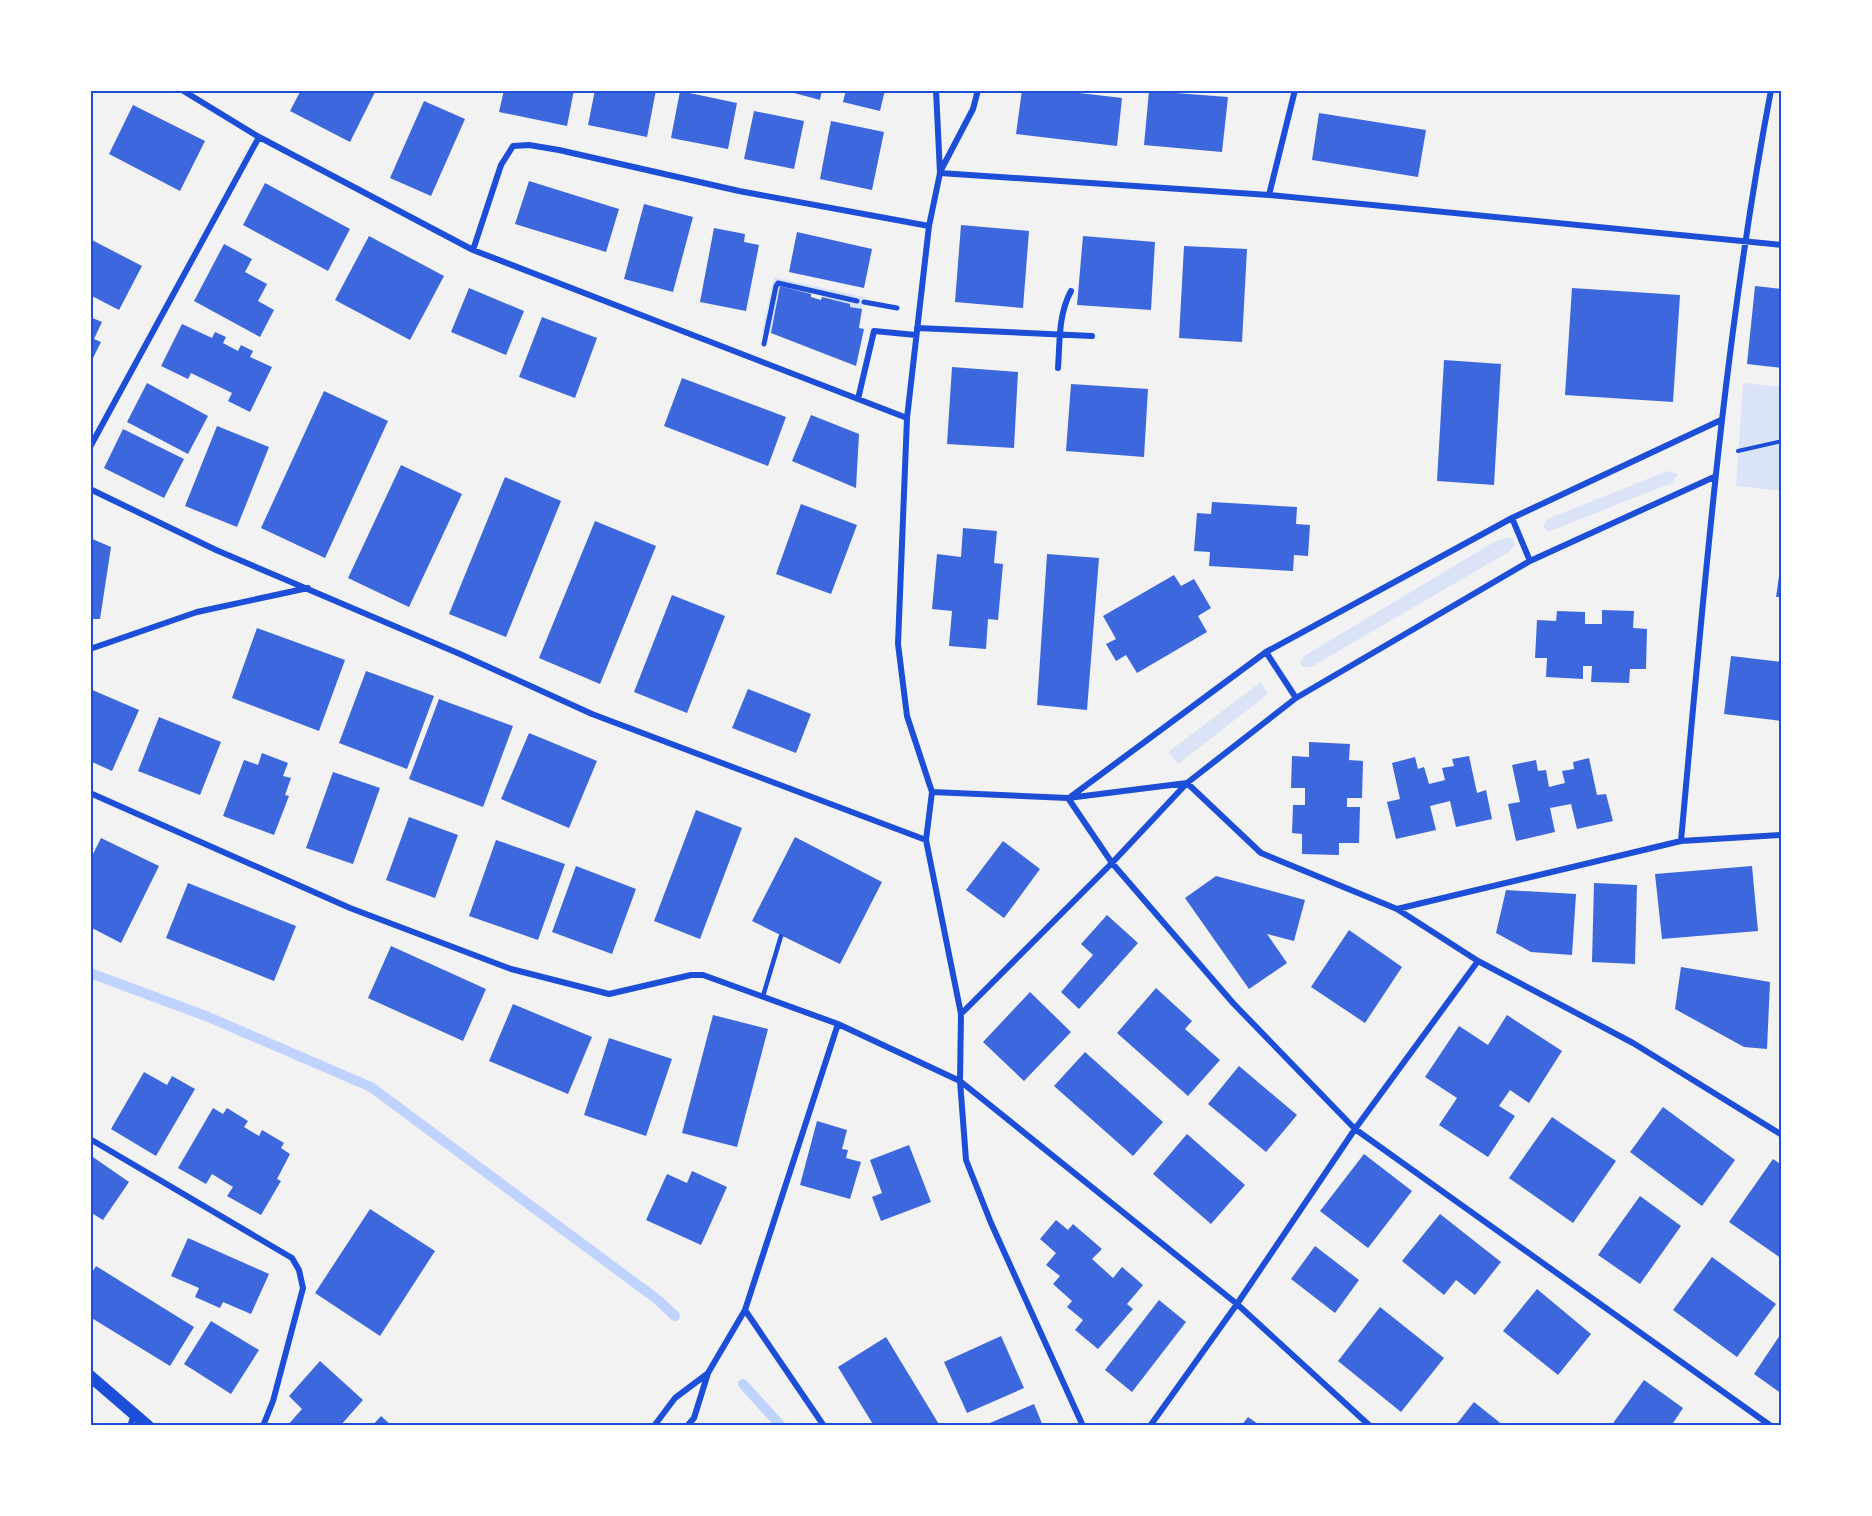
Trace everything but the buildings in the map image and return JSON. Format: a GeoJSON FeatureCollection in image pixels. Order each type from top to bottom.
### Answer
{"type":"FeatureCollection","features":[{"type":"Feature","properties":{"kind":"main road"},"geometry":{"type":"LineString","coordinates":[[90,1376],[132,1421],[148,1426]]}},
{"type":"Feature","properties":{"kind":"street"},"geometry":{"type":"LineString","coordinates":[[182,90],[259,137],[473,250],[907,418]]}},
{"type":"Feature","properties":{"kind":"street"},"geometry":{"type":"LineString","coordinates":[[936,90],[940,173],[929,226],[907,418],[898,644],[907,716],[932,792],[926,840],[961,1014],[960,1081],[966,1160],[991,1222],[1083,1426]]}},
{"type":"Feature","properties":{"kind":"street"},"geometry":{"type":"LineString","coordinates":[[940,173],[973,109],[978,90]]}},
{"type":"Feature","properties":{"kind":"street"},"geometry":{"type":"LineString","coordinates":[[1269,195],[1295,90]]}},
{"type":"Feature","properties":{"kind":"street"},"geometry":{"type":"LineString","coordinates":[[1681,841],[1714,477],[1745,242],[1771,90]]}},
{"type":"Feature","properties":{"kind":"street"},"geometry":{"type":"LineString","coordinates":[[90,447],[259,137]]}},
{"type":"Feature","properties":{"kind":"street"},"geometry":{"type":"LineString","coordinates":[[473,250],[501,165],[513,146],[521,144],[558,150],[739,191],[929,226]]}},
{"type":"Feature","properties":{"kind":"street"},"geometry":{"type":"LineString","coordinates":[[940,173],[1269,195],[1782,245]]}},
{"type":"Feature","properties":{"kind":"street"},"geometry":{"type":"LineString","coordinates":[[764,344],[778,283],[857,301]]}},
{"type":"Feature","properties":{"kind":"street"},"geometry":{"type":"LineString","coordinates":[[1058,368],[1063,310],[1071,291]]}},
{"type":"Feature","properties":{"kind":"street"},"geometry":{"type":"LineString","coordinates":[[864,302],[897,309]]}},
{"type":"Feature","properties":{"kind":"street"},"geometry":{"type":"LineString","coordinates":[[918,328],[1092,336]]}},
{"type":"Feature","properties":{"kind":"street"},"geometry":{"type":"LineString","coordinates":[[858,399],[872,332],[874,330],[916,335]]}},
{"type":"Feature","properties":{"kind":"street"},"geometry":{"type":"LineString","coordinates":[[1068,798],[1266,652],[1512,518],[1721,420]]}},
{"type":"Feature","properties":{"kind":"street"},"geometry":{"type":"LineString","coordinates":[[961,1014],[1112,863],[1187,783],[1296,698],[1530,561],[1714,477]]}},
{"type":"Feature","properties":{"kind":"street"},"geometry":{"type":"LineString","coordinates":[[90,489],[216,549],[592,714],[926,840]]}},
{"type":"Feature","properties":{"kind":"street"},"geometry":{"type":"LineString","coordinates":[[1512,518],[1530,561]]}},
{"type":"Feature","properties":{"kind":"street"},"geometry":{"type":"LineString","coordinates":[[90,649],[197,612],[308,588]]}},
{"type":"Feature","properties":{"kind":"street"},"geometry":{"type":"LineString","coordinates":[[1266,652],[1296,698]]}},
{"type":"Feature","properties":{"kind":"street"},"geometry":{"type":"LineString","coordinates":[[932,792],[1068,798],[1187,783]]}},
{"type":"Feature","properties":{"kind":"street"},"geometry":{"type":"LineString","coordinates":[[1187,783],[1261,853],[1397,909],[1478,961],[1633,1043],[1782,1135]]}},
{"type":"Feature","properties":{"kind":"street"},"geometry":{"type":"LineString","coordinates":[[90,793],[350,908],[512,969],[609,994],[691,975],[703,975],[838,1024],[960,1081],[1237,1304],[1370,1426]]}},
{"type":"Feature","properties":{"kind":"street"},"geometry":{"type":"LineString","coordinates":[[1068,798],[1112,863],[1233,1003],[1355,1129],[1771,1426]]}},
{"type":"Feature","properties":{"kind":"street"},"geometry":{"type":"LineString","coordinates":[[1397,909],[1681,841],[1782,835]]}},
{"type":"Feature","properties":{"kind":"street"},"geometry":{"type":"LineString","coordinates":[[1150,1426],[1237,1304],[1355,1129],[1478,961]]}},
{"type":"Feature","properties":{"kind":"street"},"geometry":{"type":"LineString","coordinates":[[687,1426],[694,1418],[708,1373],[745,1311],[838,1024]]}},
{"type":"Feature","properties":{"kind":"street"},"geometry":{"type":"LineString","coordinates":[[90,1138],[292,1258],[299,1270],[303,1288],[273,1401],[263,1426]]}},
{"type":"Feature","properties":{"kind":"street"},"geometry":{"type":"LineString","coordinates":[[745,1311],[824,1426]]}},
{"type":"Feature","properties":{"kind":"street"},"geometry":{"type":"LineString","coordinates":[[654,1426],[675,1398],[708,1373]]}},
{"type":"Feature","properties":{"kind":"lane"},"geometry":{"type":"LineString","coordinates":[[763,996],[781,936]]}},
{"type":"Feature","properties":{"kind":"path"},"geometry":{"type":"LineString","coordinates":[[1717,456],[1782,441]]}},
{"type":"Feature","properties":{"kind":"shaded area"},"geometry":{"type":"Polygon","coordinates":[[[774,277],[865,297],[862,309],[822,297],[823,293],[813,290],[811,294],[781,287],[771,333],[762,331],[774,277]]]}},
{"type":"Feature","properties":{"kind":"shaded area"},"geometry":{"type":"Polygon","coordinates":[[[1743,383],[1782,387],[1782,491],[1736,486],[1743,383]]]}},
{"type":"Feature","properties":{"kind":"shaded area"},"geometry":{"type":"Polygon","coordinates":[[[1667,471],[1678,474],[1672,483],[1548,532],[1543,526],[1547,519],[1667,471]]]}},
{"type":"Feature","properties":{"kind":"shaded area"},"geometry":{"type":"Polygon","coordinates":[[[1508,537],[1513,539],[1515,545],[1510,551],[1311,667],[1302,667],[1300,663],[1304,656],[1494,542],[1508,537]]]}},
{"type":"Feature","properties":{"kind":"shaded area"},"geometry":{"type":"Polygon","coordinates":[[[1261,682],[1268,694],[1178,764],[1168,752],[1261,682]]]}},
{"type":"Feature","properties":{"kind":"waterway"},"geometry":{"type":"LineString","coordinates":[[90,973],[206,1016],[371,1087],[658,1300],[675,1316]]}},
{"type":"Feature","properties":{"kind":"waterway"},"geometry":{"type":"LineString","coordinates":[[743,1384],[781,1426]]}}]}
